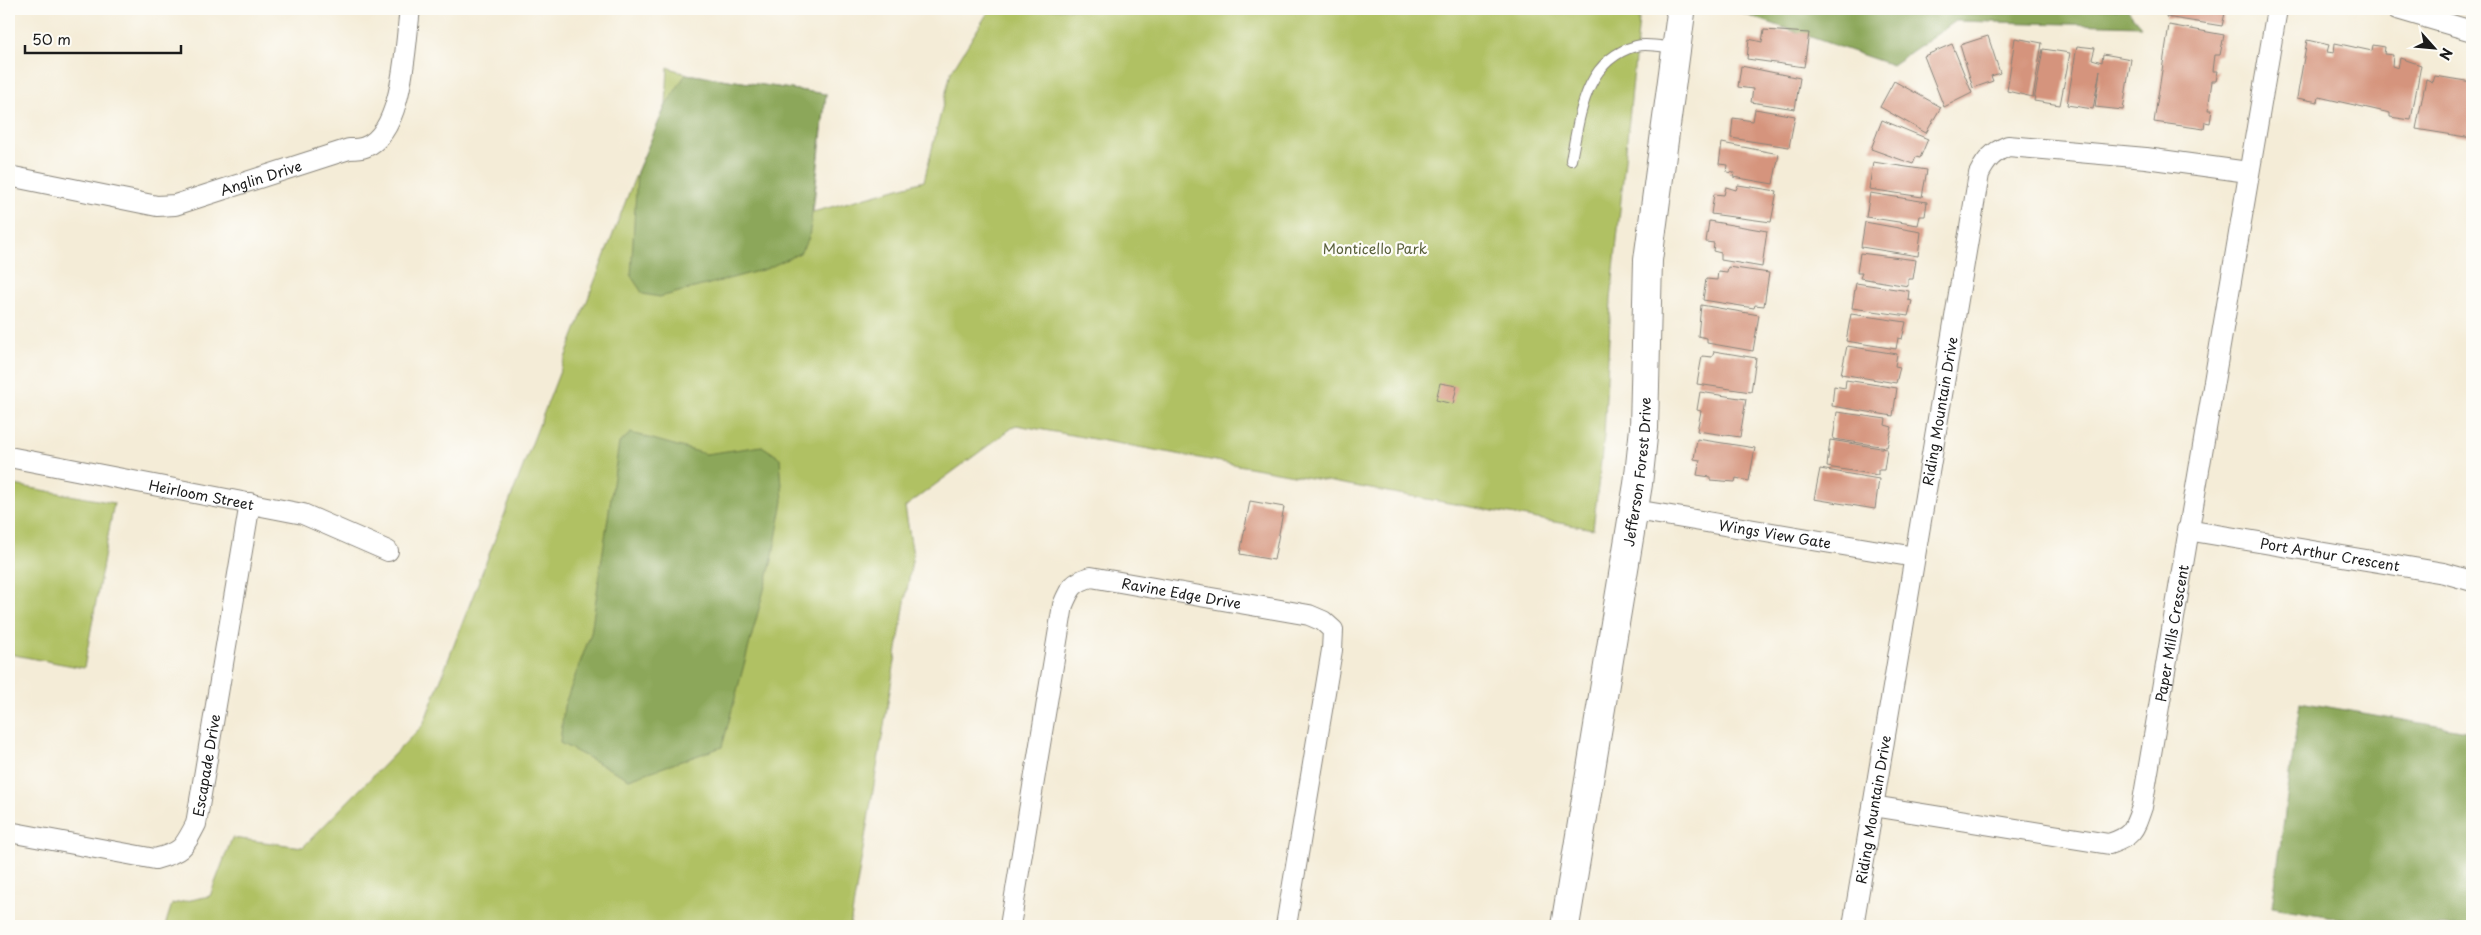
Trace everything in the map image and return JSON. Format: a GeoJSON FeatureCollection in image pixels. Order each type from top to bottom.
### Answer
{"type":"FeatureCollection","features":[{"type":"Feature","properties":{"kind":"street","name":"Anglin Drive"},"geometry":{"type":"LineString","coordinates":[[9,176],[157,206],[175,205],[349,149],[365,147],[376,139],[393,113],[400,88],[410,9]]}},
{"type":"Feature","properties":{"kind":"street"},"geometry":{"type":"LineString","coordinates":[[2248,172],[2277,9]]}},
{"type":"Feature","properties":{"kind":"street"},"geometry":{"type":"LineString","coordinates":[[2397,9],[2472,32]]}},
{"type":"Feature","properties":{"kind":"street","name":"Jefferson Forest Drive"},"geometry":{"type":"LineString","coordinates":[[1565,926],[1635,510],[1644,428],[1648,260],[1681,10]]}},
{"type":"Feature","properties":{"kind":"street","name":"Riding Mountain Drive"},"geometry":{"type":"LineString","coordinates":[[1853,926],[1979,174],[1986,160],[1997,150],[2008,146],[2146,158],[2248,172]]}},
{"type":"Feature","properties":{"kind":"street","name":"Paper Mills Crescent"},"geometry":{"type":"LineString","coordinates":[[1873,806],[2109,844],[2125,839],[2135,827],[2142,807],[2248,172]]}},
{"type":"Feature","properties":{"kind":"street","name":"Heirloom Street"},"geometry":{"type":"LineString","coordinates":[[9,457],[303,514],[388,551]]}},
{"type":"Feature","properties":{"kind":"street","name":"Escapade Drive"},"geometry":{"type":"LineString","coordinates":[[9,832],[154,859],[177,854],[188,840],[196,824],[250,504]]}},
{"type":"Feature","properties":{"kind":"street","name":"Wings View Gate"},"geometry":{"type":"LineString","coordinates":[[1635,510],[1915,557]]}},
{"type":"Feature","properties":{"kind":"street","name":"Port Arthur Crescent"},"geometry":{"type":"LineString","coordinates":[[2187,530],[2444,573],[2472,581]]}},
{"type":"Feature","properties":{"kind":"street","name":"Ravine Edge Drive"},"geometry":{"type":"LineString","coordinates":[[1010,926],[1064,605],[1069,590],[1078,581],[1090,577],[1309,615],[1324,621],[1333,630],[1332,650],[1286,926]]}},
{"type":"Feature","properties":{"kind":"lane"},"geometry":{"type":"LineString","coordinates":[[1571,160],[1583,102],[1591,80],[1608,61],[1638,45],[1676,48]]}},
{"type":"Feature","properties":{"kind":"green space","name":"Monticello Park"},"geometry":{"type":"Polygon","coordinates":[[[990,9],[1640,9],[1611,300],[1604,436],[1593,529],[1016,425],[905,507],[913,555],[850,926],[165,926],[172,904],[210,896],[232,838],[303,847],[423,725],[637,172],[666,105],[668,67],[686,74],[826,94],[813,212],[924,181],[951,72],[990,9]]]}},
{"type":"Feature","properties":{"kind":"green space"},"geometry":{"type":"Polygon","coordinates":[[[1739,9],[2127,9],[2141,26],[1956,21],[1892,65],[1738,12],[1739,9]]]}},
{"type":"Feature","properties":{"kind":"green space"},"geometry":{"type":"Polygon","coordinates":[[[686,74],[826,94],[809,238],[800,253],[766,269],[660,297],[643,294],[631,276],[637,172],[666,105],[686,74]]]}},
{"type":"Feature","properties":{"kind":"green space"},"geometry":{"type":"Polygon","coordinates":[[[631,433],[706,454],[762,446],[780,458],[783,501],[772,560],[722,747],[629,779],[560,743],[564,706],[591,633],[619,443],[631,433]]]}},
{"type":"Feature","properties":{"kind":"green space"},"geometry":{"type":"Polygon","coordinates":[[[9,484],[114,503],[84,668],[9,654],[9,484]]]}},
{"type":"Feature","properties":{"kind":"green space"},"geometry":{"type":"Polygon","coordinates":[[[2300,702],[2472,732],[2472,926],[2368,926],[2369,923],[2272,907],[2300,702]]]}},
{"type":"Feature","properties":{"kind":"building"},"geometry":{"type":"Polygon","coordinates":[[[2168,9],[2226,9],[2222,26],[2166,17],[2168,9]]]}},
{"type":"Feature","properties":{"kind":"building"},"geometry":{"type":"Polygon","coordinates":[[[2169,25],[2224,35],[2220,55],[2215,55],[2213,71],[2218,71],[2216,81],[2212,81],[2208,110],[2212,110],[2210,123],[2205,122],[2204,129],[2154,122],[2169,25]]]}},
{"type":"Feature","properties":{"kind":"building"},"geometry":{"type":"Polygon","coordinates":[[[1764,30],[1809,33],[1804,67],[1747,59],[1749,39],[1762,42],[1764,30]]]}},
{"type":"Feature","properties":{"kind":"building"},"geometry":{"type":"Polygon","coordinates":[[[1988,36],[2000,73],[1991,76],[1993,81],[1973,88],[1960,45],[1988,36]]]}},
{"type":"Feature","properties":{"kind":"building"},"geometry":{"type":"Polygon","coordinates":[[[2015,38],[2042,43],[2033,97],[2007,91],[2015,38]]]}},
{"type":"Feature","properties":{"kind":"building"},"geometry":{"type":"Polygon","coordinates":[[[2307,40],[2329,45],[2327,52],[2334,53],[2335,43],[2372,51],[2373,45],[2385,47],[2384,54],[2393,55],[2392,66],[2398,68],[2400,58],[2421,65],[2411,120],[2390,117],[2390,113],[2319,97],[2318,102],[2297,98],[2307,40]]]}},
{"type":"Feature","properties":{"kind":"building"},"geometry":{"type":"Polygon","coordinates":[[[1952,44],[1972,93],[1944,107],[1924,56],[1952,44]]]}},
{"type":"Feature","properties":{"kind":"building"},"geometry":{"type":"Polygon","coordinates":[[[2077,46],[2095,48],[2092,59],[2102,62],[2103,54],[2131,59],[2123,110],[2095,107],[2100,70],[2093,109],[2067,105],[2077,46]]]}},
{"type":"Feature","properties":{"kind":"building"},"geometry":{"type":"Polygon","coordinates":[[[2043,49],[2070,53],[2060,105],[2034,101],[2043,49]]]}},
{"type":"Feature","properties":{"kind":"building"},"geometry":{"type":"Polygon","coordinates":[[[1741,66],[1800,78],[1795,109],[1751,102],[1753,89],[1738,87],[1741,66]]]}},
{"type":"Feature","properties":{"kind":"building"},"geometry":{"type":"Polygon","coordinates":[[[2435,76],[2472,82],[2472,138],[2416,129],[2426,79],[2433,82],[2435,76]]]}},
{"type":"Feature","properties":{"kind":"building"},"geometry":{"type":"Polygon","coordinates":[[[1894,81],[1941,107],[1926,133],[1880,107],[1894,81]]]}},
{"type":"Feature","properties":{"kind":"building"},"geometry":{"type":"Polygon","coordinates":[[[1755,109],[1795,116],[1789,147],[1731,138],[1733,118],[1753,121],[1755,109]]]}},
{"type":"Feature","properties":{"kind":"building"},"geometry":{"type":"Polygon","coordinates":[[[1882,120],[1928,139],[1920,158],[1916,157],[1913,164],[1871,149],[1882,120]]]}},
{"type":"Feature","properties":{"kind":"building"},"geometry":{"type":"Polygon","coordinates":[[[1722,143],[1779,154],[1773,184],[1733,177],[1734,173],[1727,172],[1728,165],[1719,164],[1722,143]]]}},
{"type":"Feature","properties":{"kind":"building"},"geometry":{"type":"Polygon","coordinates":[[[1873,162],[1927,170],[1922,197],[1869,189],[1873,162]]]}},
{"type":"Feature","properties":{"kind":"building"},"geometry":{"type":"Polygon","coordinates":[[[1738,185],[1777,191],[1771,222],[1711,214],[1714,194],[1724,195],[1726,187],[1736,190],[1738,185]]]}},
{"type":"Feature","properties":{"kind":"building"},"geometry":{"type":"Polygon","coordinates":[[[1870,193],[1927,202],[1925,216],[1920,216],[1918,225],[1866,217],[1870,193]]]}},
{"type":"Feature","properties":{"kind":"building"},"geometry":{"type":"Polygon","coordinates":[[[1709,221],[1767,231],[1762,267],[1721,260],[1721,253],[1713,251],[1714,243],[1706,242],[1709,221]]]}},
{"type":"Feature","properties":{"kind":"building"},"geometry":{"type":"Polygon","coordinates":[[[1865,222],[1921,232],[1918,256],[1861,247],[1865,222]]]}},
{"type":"Feature","properties":{"kind":"building"},"geometry":{"type":"Polygon","coordinates":[[[1860,253],[1916,260],[1913,279],[1908,279],[1908,286],[1860,278],[1862,273],[1857,273],[1860,253]]]}},
{"type":"Feature","properties":{"kind":"building"},"geometry":{"type":"Polygon","coordinates":[[[1728,267],[1769,273],[1764,306],[1755,305],[1754,308],[1703,300],[1706,279],[1717,280],[1718,271],[1727,272],[1728,267]]]}},
{"type":"Feature","properties":{"kind":"building"},"geometry":{"type":"Polygon","coordinates":[[[1856,283],[1909,291],[1908,300],[1912,301],[1908,316],[1852,308],[1856,283]]]}},
{"type":"Feature","properties":{"kind":"building"},"geometry":{"type":"Polygon","coordinates":[[[1701,305],[1759,315],[1753,351],[1707,343],[1707,338],[1698,336],[1701,305]]]}},
{"type":"Feature","properties":{"kind":"building"},"geometry":{"type":"Polygon","coordinates":[[[1851,314],[1906,322],[1902,339],[1898,338],[1896,349],[1846,341],[1851,314]]]}},
{"type":"Feature","properties":{"kind":"building"},"geometry":{"type":"Polygon","coordinates":[[[1847,346],[1897,354],[1895,366],[1900,367],[1896,383],[1841,374],[1847,346]]]}},
{"type":"Feature","properties":{"kind":"building"},"geometry":{"type":"Polygon","coordinates":[[[1714,351],[1756,358],[1751,392],[1697,384],[1702,356],[1712,357],[1714,351]]]}},
{"type":"Feature","properties":{"kind":"building"},"geometry":{"type":"Polygon","coordinates":[[[1846,380],[1897,388],[1893,416],[1832,406],[1834,386],[1845,388],[1846,380]]]}},
{"type":"Feature","properties":{"kind":"building"},"geometry":{"type":"Polygon","coordinates":[[[1440,383],[1457,386],[1453,404],[1436,400],[1440,383]]]}},
{"type":"Feature","properties":{"kind":"building"},"geometry":{"type":"Polygon","coordinates":[[[1700,392],[1746,399],[1740,437],[1697,431],[1701,411],[1697,410],[1700,392]]]}},
{"type":"Feature","properties":{"kind":"building"},"geometry":{"type":"Polygon","coordinates":[[[1837,412],[1886,419],[1885,425],[1892,427],[1887,447],[1833,439],[1837,412]]]}},
{"type":"Feature","properties":{"kind":"building"},"geometry":{"type":"Polygon","coordinates":[[[1697,439],[1755,448],[1749,481],[1736,478],[1735,482],[1710,480],[1710,477],[1697,475],[1700,460],[1694,459],[1697,439]]]}},
{"type":"Feature","properties":{"kind":"building"},"geometry":{"type":"Polygon","coordinates":[[[1830,440],[1887,449],[1884,470],[1878,470],[1878,475],[1827,467],[1830,440]]]}},
{"type":"Feature","properties":{"kind":"building"},"geometry":{"type":"Polygon","coordinates":[[[1820,469],[1879,479],[1875,509],[1814,499],[1820,469]]]}},
{"type":"Feature","properties":{"kind":"building"},"geometry":{"type":"Polygon","coordinates":[[[1250,501],[1284,507],[1274,560],[1240,554],[1250,501]]]}}]}
